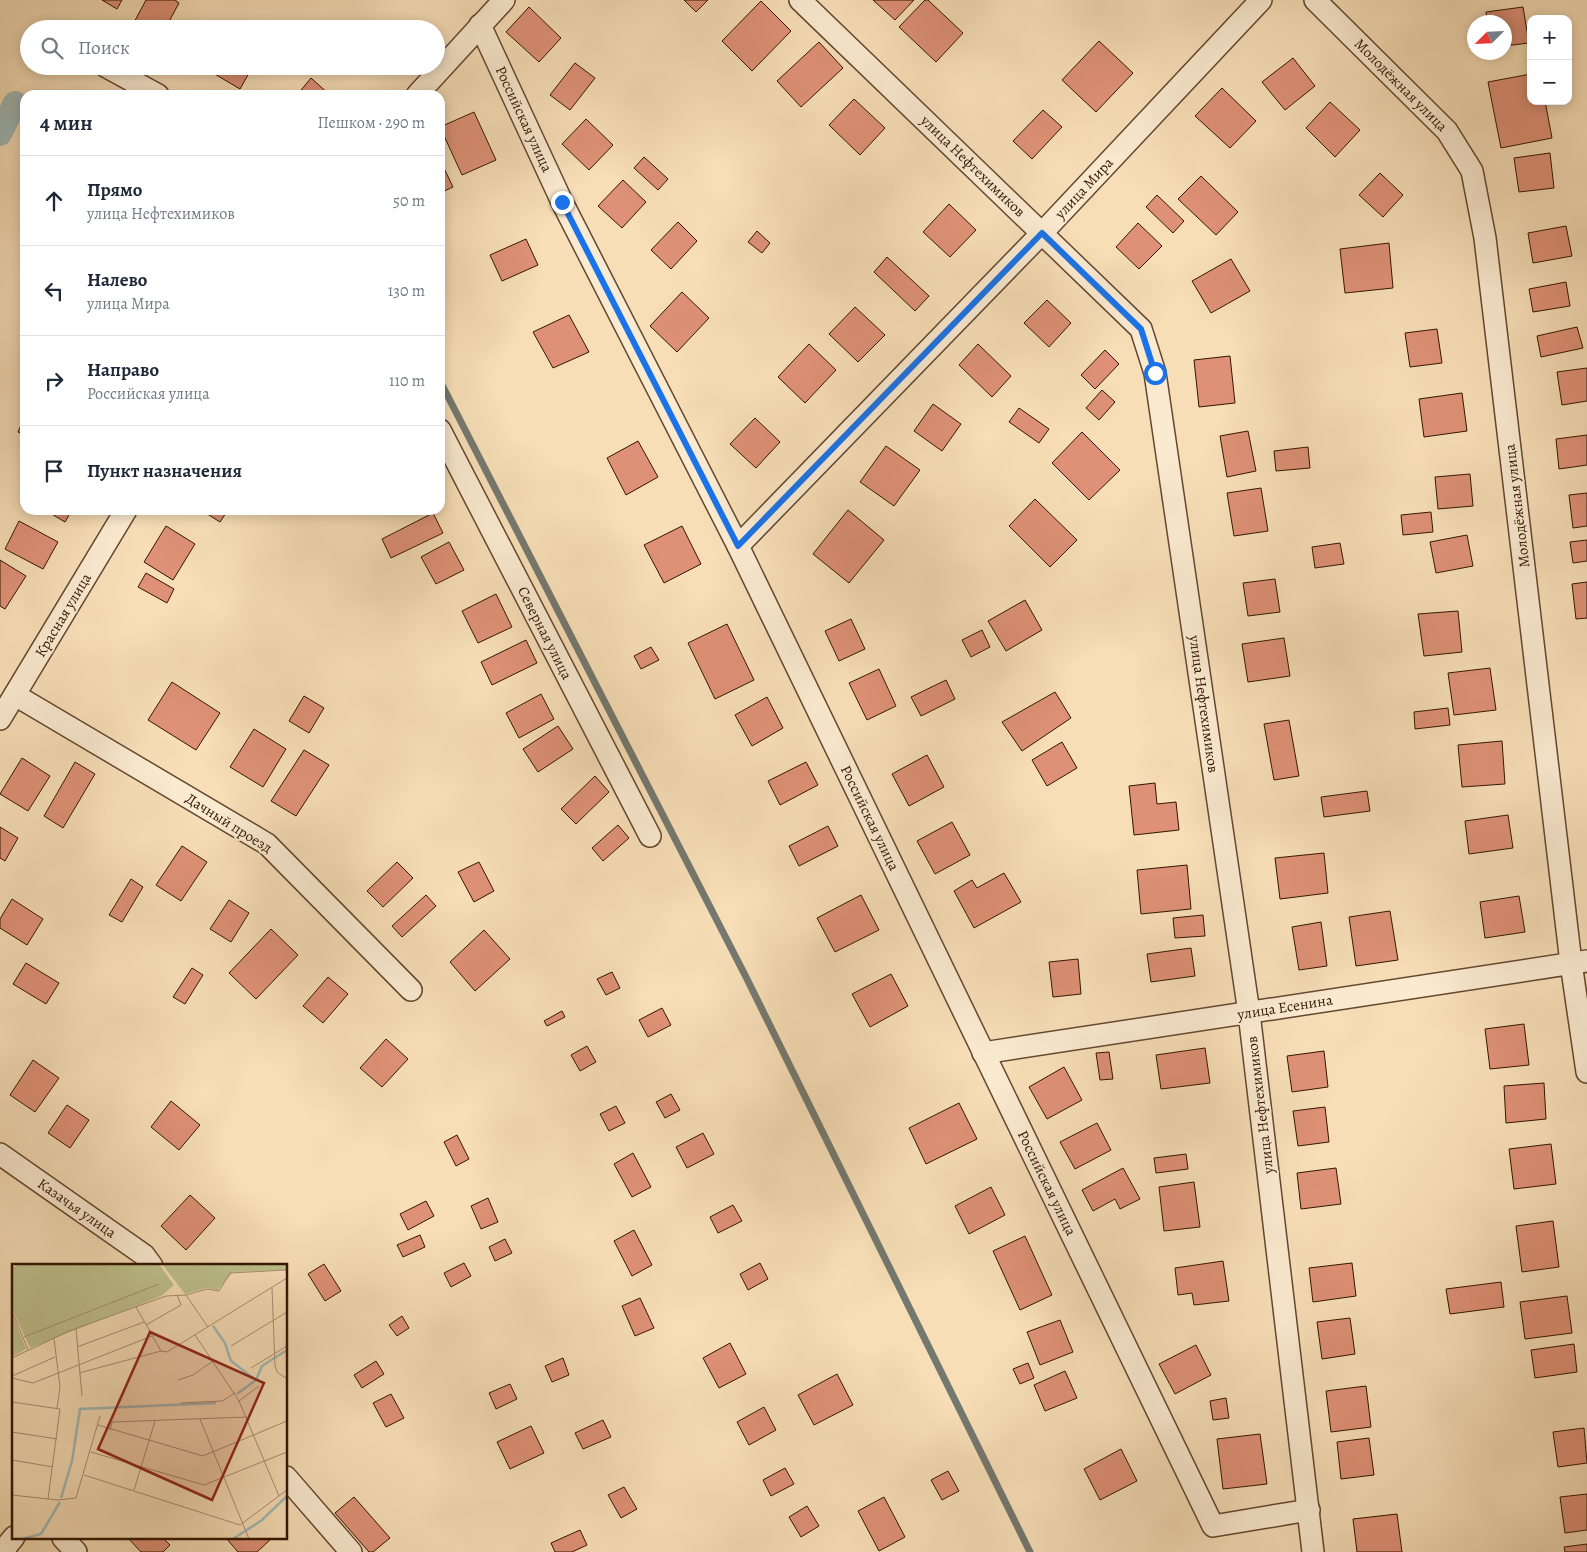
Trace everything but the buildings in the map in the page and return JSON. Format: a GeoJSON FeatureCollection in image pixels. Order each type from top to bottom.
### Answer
{"type":"FeatureCollection","features":[{"type":"Feature","properties":{"kind":"street"},"geometry":{"type":"LineString","coordinates":[[445,64],[504,0]]}},
{"type":"Feature","properties":{"kind":"street","name":"улица Нефтехимиков"},"geometry":{"type":"LineString","coordinates":[[800,0],[1141,329],[1155,373],[1249,1013],[1313,1552]]}},
{"type":"Feature","properties":{"kind":"street","name":"улица Мира"},"geometry":{"type":"LineString","coordinates":[[738,546],[1042,233],[1261,0]]}},
{"type":"Feature","properties":{"kind":"street","name":"Молодёжная улица"},"geometry":{"type":"LineString","coordinates":[[1316,0],[1447,131],[1472,171],[1485,238],[1579,962],[1587,1072]]}},
{"type":"Feature","properties":{"kind":"street","name":"Российская улица"},"geometry":{"type":"LineString","coordinates":[[480,25],[562,202],[738,546],[1213,1526],[1309,1510]]}},
{"type":"Feature","properties":{"kind":"street"},"geometry":{"type":"LineString","coordinates":[[121,75],[149,90]]}},
{"type":"Feature","properties":{"kind":"street"},"geometry":{"type":"LineString","coordinates":[[422,90],[435,75]]}},
{"type":"Feature","properties":{"kind":"street","name":"Северная улица"},"geometry":{"type":"LineString","coordinates":[[445,440],[650,836]]}},
{"type":"Feature","properties":{"kind":"street","name":"Красная улица"},"geometry":{"type":"LineString","coordinates":[[0,719],[123,515]]}},
{"type":"Feature","properties":{"kind":"street","name":"Дачный проезд"},"geometry":{"type":"LineString","coordinates":[[15,695],[267,844],[412,990]]}},
{"type":"Feature","properties":{"kind":"street","name":"улица Есенина"},"geometry":{"type":"LineString","coordinates":[[983,1053],[1579,962]]}},
{"type":"Feature","properties":{"kind":"street","name":"Казачья улица"},"geometry":{"type":"LineString","coordinates":[[0,1154],[144,1255],[151,1264]]}},
{"type":"Feature","properties":{"kind":"street"},"geometry":{"type":"LineString","coordinates":[[288,1479],[351,1552]]}},
{"type":"Feature","properties":{"kind":"street"},"geometry":{"type":"LineString","coordinates":[[2,1552],[12,1539]]}},
{"type":"Feature","properties":{"kind":"street"},"geometry":{"type":"LineString","coordinates":[[65,1540],[76,1552]]}},
{"type":"Feature","properties":{"kind":"waterway"},"geometry":{"type":"LineString","coordinates":[[0,134],[15,103]]}},
{"type":"Feature","properties":{"kind":"waterway"},"geometry":{"type":"LineString","coordinates":[[445,391],[746,977],[1030,1552]]}},
{"type":"Feature","properties":{"kind":"route"},"geometry":{"type":"LineString","coordinates":[[562,202],[738,546],[1042,233],[1141,329],[1155,373]]}}]}
